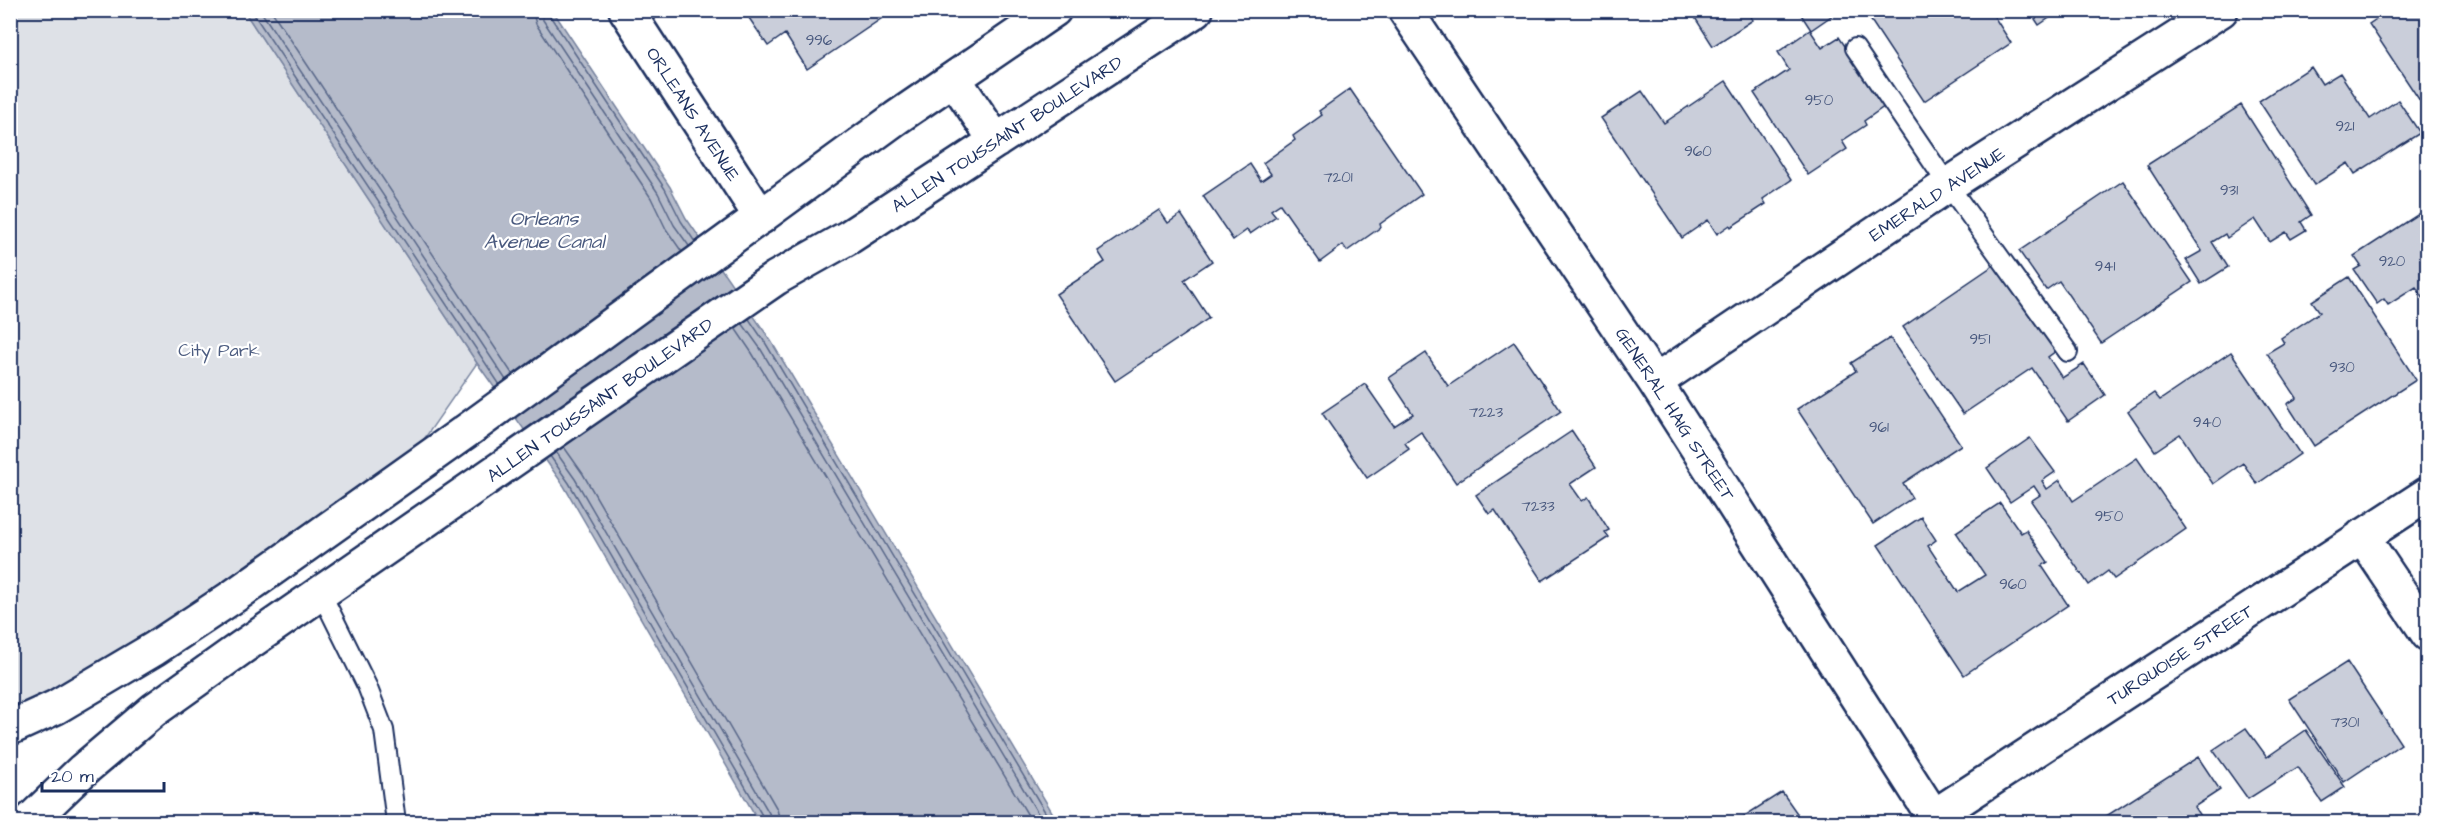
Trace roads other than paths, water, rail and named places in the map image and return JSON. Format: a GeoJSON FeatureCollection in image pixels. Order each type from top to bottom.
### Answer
{"type":"FeatureCollection","features":[{"type":"Feature","properties":{"kind":"main road","name":"ORLEANS AVENUE"},"geometry":{"type":"LineString","coordinates":[[626,10],[752,224]]}},
{"type":"Feature","properties":{"kind":"main road","name":"ALLEN TOUSSAINT BOULEVARD"},"geometry":{"type":"LineString","coordinates":[[29,822],[83,770],[154,710],[321,593],[776,278],[849,237],[1196,10]]}},
{"type":"Feature","properties":{"kind":"main road","name":"GENERAL HAIG STREET"},"geometry":{"type":"LineString","coordinates":[[1405,10],[1655,382],[1935,820]]}},
{"type":"Feature","properties":{"kind":"main road","name":"EMERALD AVENUE"},"geometry":{"type":"LineString","coordinates":[[1655,382],[1948,185],[2221,10]]}},
{"type":"Feature","properties":{"kind":"main road"},"geometry":{"type":"LineString","coordinates":[[10,728],[56,707],[154,649],[234,596],[472,427],[896,118],[954,79],[1038,15]]}},
{"type":"Feature","properties":{"kind":"main road"},"geometry":{"type":"LineString","coordinates":[[954,79],[996,141]]}},
{"type":"Feature","properties":{"kind":"main road","name":"TURQUOISE STREET"},"geometry":{"type":"LineString","coordinates":[[1935,820],[2427,494]]}},
{"type":"Feature","properties":{"kind":"main road"},"geometry":{"type":"LineString","coordinates":[[2362,536],[2427,634]]}},
{"type":"Feature","properties":{"kind":"lane"},"geometry":{"type":"LineString","coordinates":[[1855,48],[1948,185],[2068,352]]}},
{"type":"Feature","properties":{"kind":"lane"},"geometry":{"type":"LineString","coordinates":[[321,593],[367,686],[384,730],[396,822]]}},
{"type":"Feature","properties":{"kind":"water","name":"Orleans Avenue Canal"},"geometry":{"type":"Polygon","coordinates":[[[244,11],[553,11],[670,187],[686,218],[771,341],[1058,822],[759,822],[564,486],[477,363],[244,11]]]}},
{"type":"Feature","properties":{"kind":"park label","name":"City Park"},"geometry":{"type":"Point","coordinates":[219,350]}}]}
